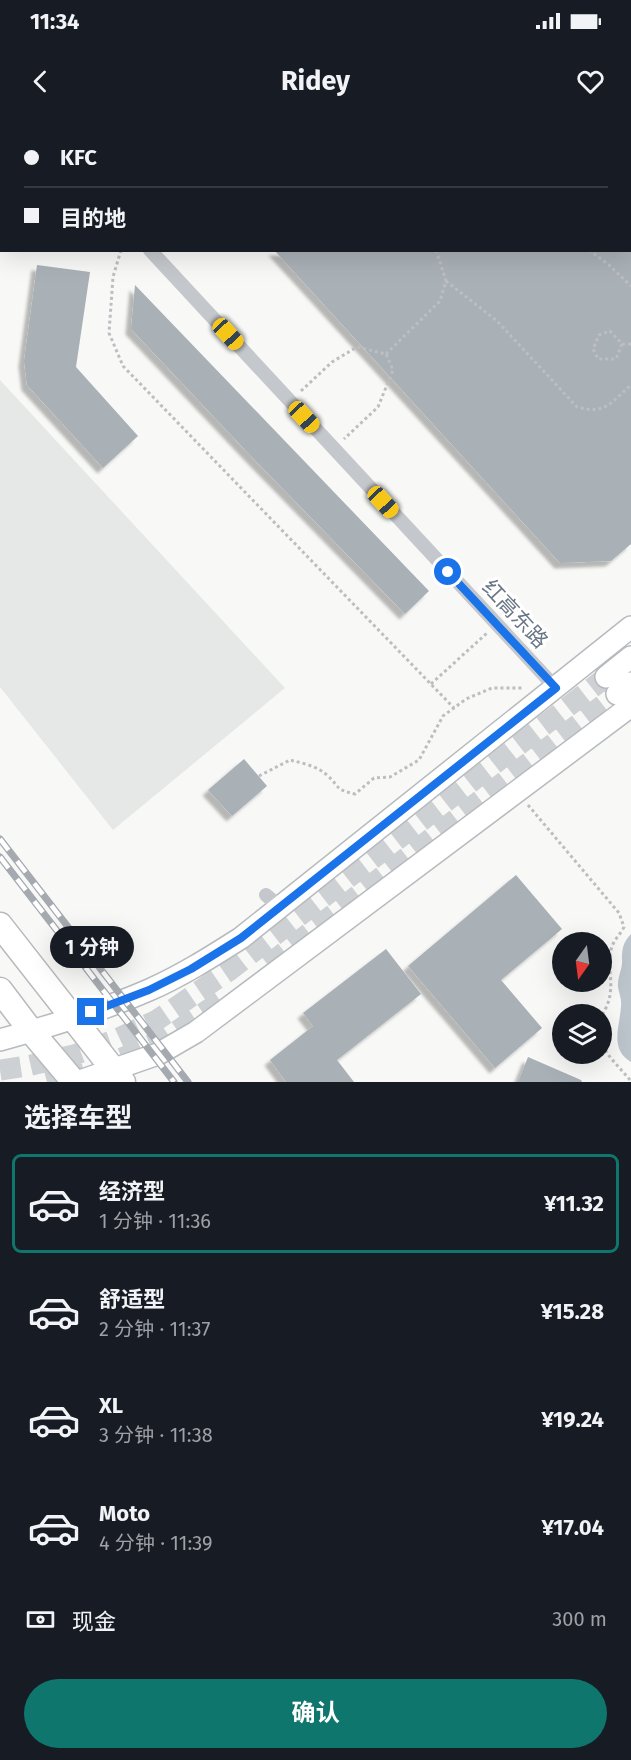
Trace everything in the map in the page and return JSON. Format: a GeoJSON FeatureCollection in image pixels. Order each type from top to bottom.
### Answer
{"type":"FeatureCollection","features":[{"type":"Feature","properties":{"kind":"highway"},"geometry":{"type":"LineString","coordinates":[[0,925],[118,1076]]}},
{"type":"Feature","properties":{"kind":"highway"},"geometry":{"type":"LineString","coordinates":[[0,990],[31,1031],[76,1082]]}},
{"type":"Feature","properties":{"kind":"main road"},"geometry":{"type":"LineString","coordinates":[[0,1040],[72,1019],[149,990],[191,969],[241,938],[273,901],[556,688],[631,627]]}},
{"type":"Feature","properties":{"kind":"main road"},"geometry":{"type":"LineString","coordinates":[[76,1082],[118,1076],[196,1032],[517,792],[621,690],[631,657]]}},
{"type":"Feature","properties":{"kind":"street","name":"红高东路"},"geometry":{"type":"LineString","coordinates":[[152,252],[556,688]]}},
{"type":"Feature","properties":{"kind":"path"},"geometry":{"type":"LineString","coordinates":[[120,252],[113,277],[109,333],[123,366],[454,708]]}},
{"type":"Feature","properties":{"kind":"path"},"geometry":{"type":"LineString","coordinates":[[437,252],[446,281],[497,321],[577,407],[591,411],[604,409],[631,385]]}},
{"type":"Feature","properties":{"kind":"path"},"geometry":{"type":"LineString","coordinates":[[592,252],[631,286]]}},
{"type":"Feature","properties":{"kind":"path"},"geometry":{"type":"LineString","coordinates":[[386,354],[440,301],[446,281]]}},
{"type":"Feature","properties":{"kind":"path"},"geometry":{"type":"LineString","coordinates":[[622,344],[616,359],[598,359],[593,349],[599,335],[610,332],[622,344],[631,344]]}},
{"type":"Feature","properties":{"kind":"path"},"geometry":{"type":"LineString","coordinates":[[290,401],[332,362],[357,347],[386,354]]}},
{"type":"Feature","properties":{"kind":"path"},"geometry":{"type":"LineString","coordinates":[[334,449],[378,407],[393,370],[386,354]]}},
{"type":"Feature","properties":{"kind":"path"},"geometry":{"type":"LineString","coordinates":[[431,684],[497,624]]}},
{"type":"Feature","properties":{"kind":"path"},"geometry":{"type":"LineString","coordinates":[[259,776],[290,760],[317,769],[326,774],[340,790],[355,794],[374,778],[390,777],[418,760],[443,716],[466,699],[492,688],[556,688]]}},
{"type":"Feature","properties":{"kind":"path"},"geometry":{"type":"LineString","coordinates":[[517,792],[619,913],[624,927],[613,944],[610,962],[612,980],[607,1004]]}},
{"type":"Feature","properties":{"kind":"path"},"geometry":{"type":"LineString","coordinates":[[612,1062],[631,1081]]}},
{"type":"Feature","properties":{"kind":"shaded area"},"geometry":{"type":"Polygon","coordinates":[[[0,380],[285,688],[113,830],[0,687],[0,380]]]}},
{"type":"Feature","properties":{"kind":"shaded area"},"geometry":{"type":"Polygon","coordinates":[[[631,934],[631,1062],[620,1051],[617,1037],[621,1004],[618,980],[622,966],[622,952],[631,934]]]}},
{"type":"Feature","properties":{"kind":"building"},"geometry":{"type":"Polygon","coordinates":[[[276,252],[631,252],[631,544],[611,561],[560,563],[276,252]]]}},
{"type":"Feature","properties":{"kind":"building"},"geometry":{"type":"Polygon","coordinates":[[[37,265],[90,272],[76,367],[138,436],[103,468],[27,385],[24,361],[37,265]]]}},
{"type":"Feature","properties":{"kind":"building"},"geometry":{"type":"Polygon","coordinates":[[[135,285],[429,591],[405,614],[131,329],[135,285]]]}},
{"type":"Feature","properties":{"kind":"building"},"geometry":{"type":"Polygon","coordinates":[[[244,759],[267,786],[232,816],[208,790],[244,759]]]}},
{"type":"Feature","properties":{"kind":"building"},"geometry":{"type":"Polygon","coordinates":[[[516,875],[562,929],[558,932],[552,932],[552,937],[501,980],[542,1028],[495,1068],[408,966],[516,875]]]}},
{"type":"Feature","properties":{"kind":"building"},"geometry":{"type":"Polygon","coordinates":[[[386,949],[421,994],[337,1060],[354,1082],[286,1082],[270,1060],[313,1026],[303,1013],[386,949]]]}},
{"type":"Feature","properties":{"kind":"building"},"geometry":{"type":"Polygon","coordinates":[[[528,1057],[581,1080],[582,1082],[518,1082],[528,1057]]]}},
{"type":"Feature","properties":{"kind":"tunnel"},"geometry":{"type":"LineString","coordinates":[[0,1070],[74,1055],[112,1041],[157,1020],[230,970],[606,677]]}},
{"type":"Feature","properties":{"kind":"tunnel"},"geometry":{"type":"LineString","coordinates":[[268,965],[617,694]]}},
{"type":"Feature","properties":{"kind":"tunnel"},"geometry":{"type":"LineString","coordinates":[[122,1058],[168,1037],[224,999]]}},
{"type":"Feature","properties":{"kind":"tunnel"},"geometry":{"type":"LineString","coordinates":[[47,1082],[84,1072]]}},
{"type":"Feature","properties":{"kind":"railway"},"geometry":{"type":"LineString","coordinates":[[0,839],[188,1082]]}},
{"type":"Feature","properties":{"kind":"railway"},"geometry":{"type":"LineString","coordinates":[[0,857],[174,1082]]}},
{"type":"Feature","properties":{"kind":"route"},"geometry":{"type":"LineString","coordinates":[[91,1012],[149,990],[191,969],[241,938],[556,688],[448,572]]}}]}
